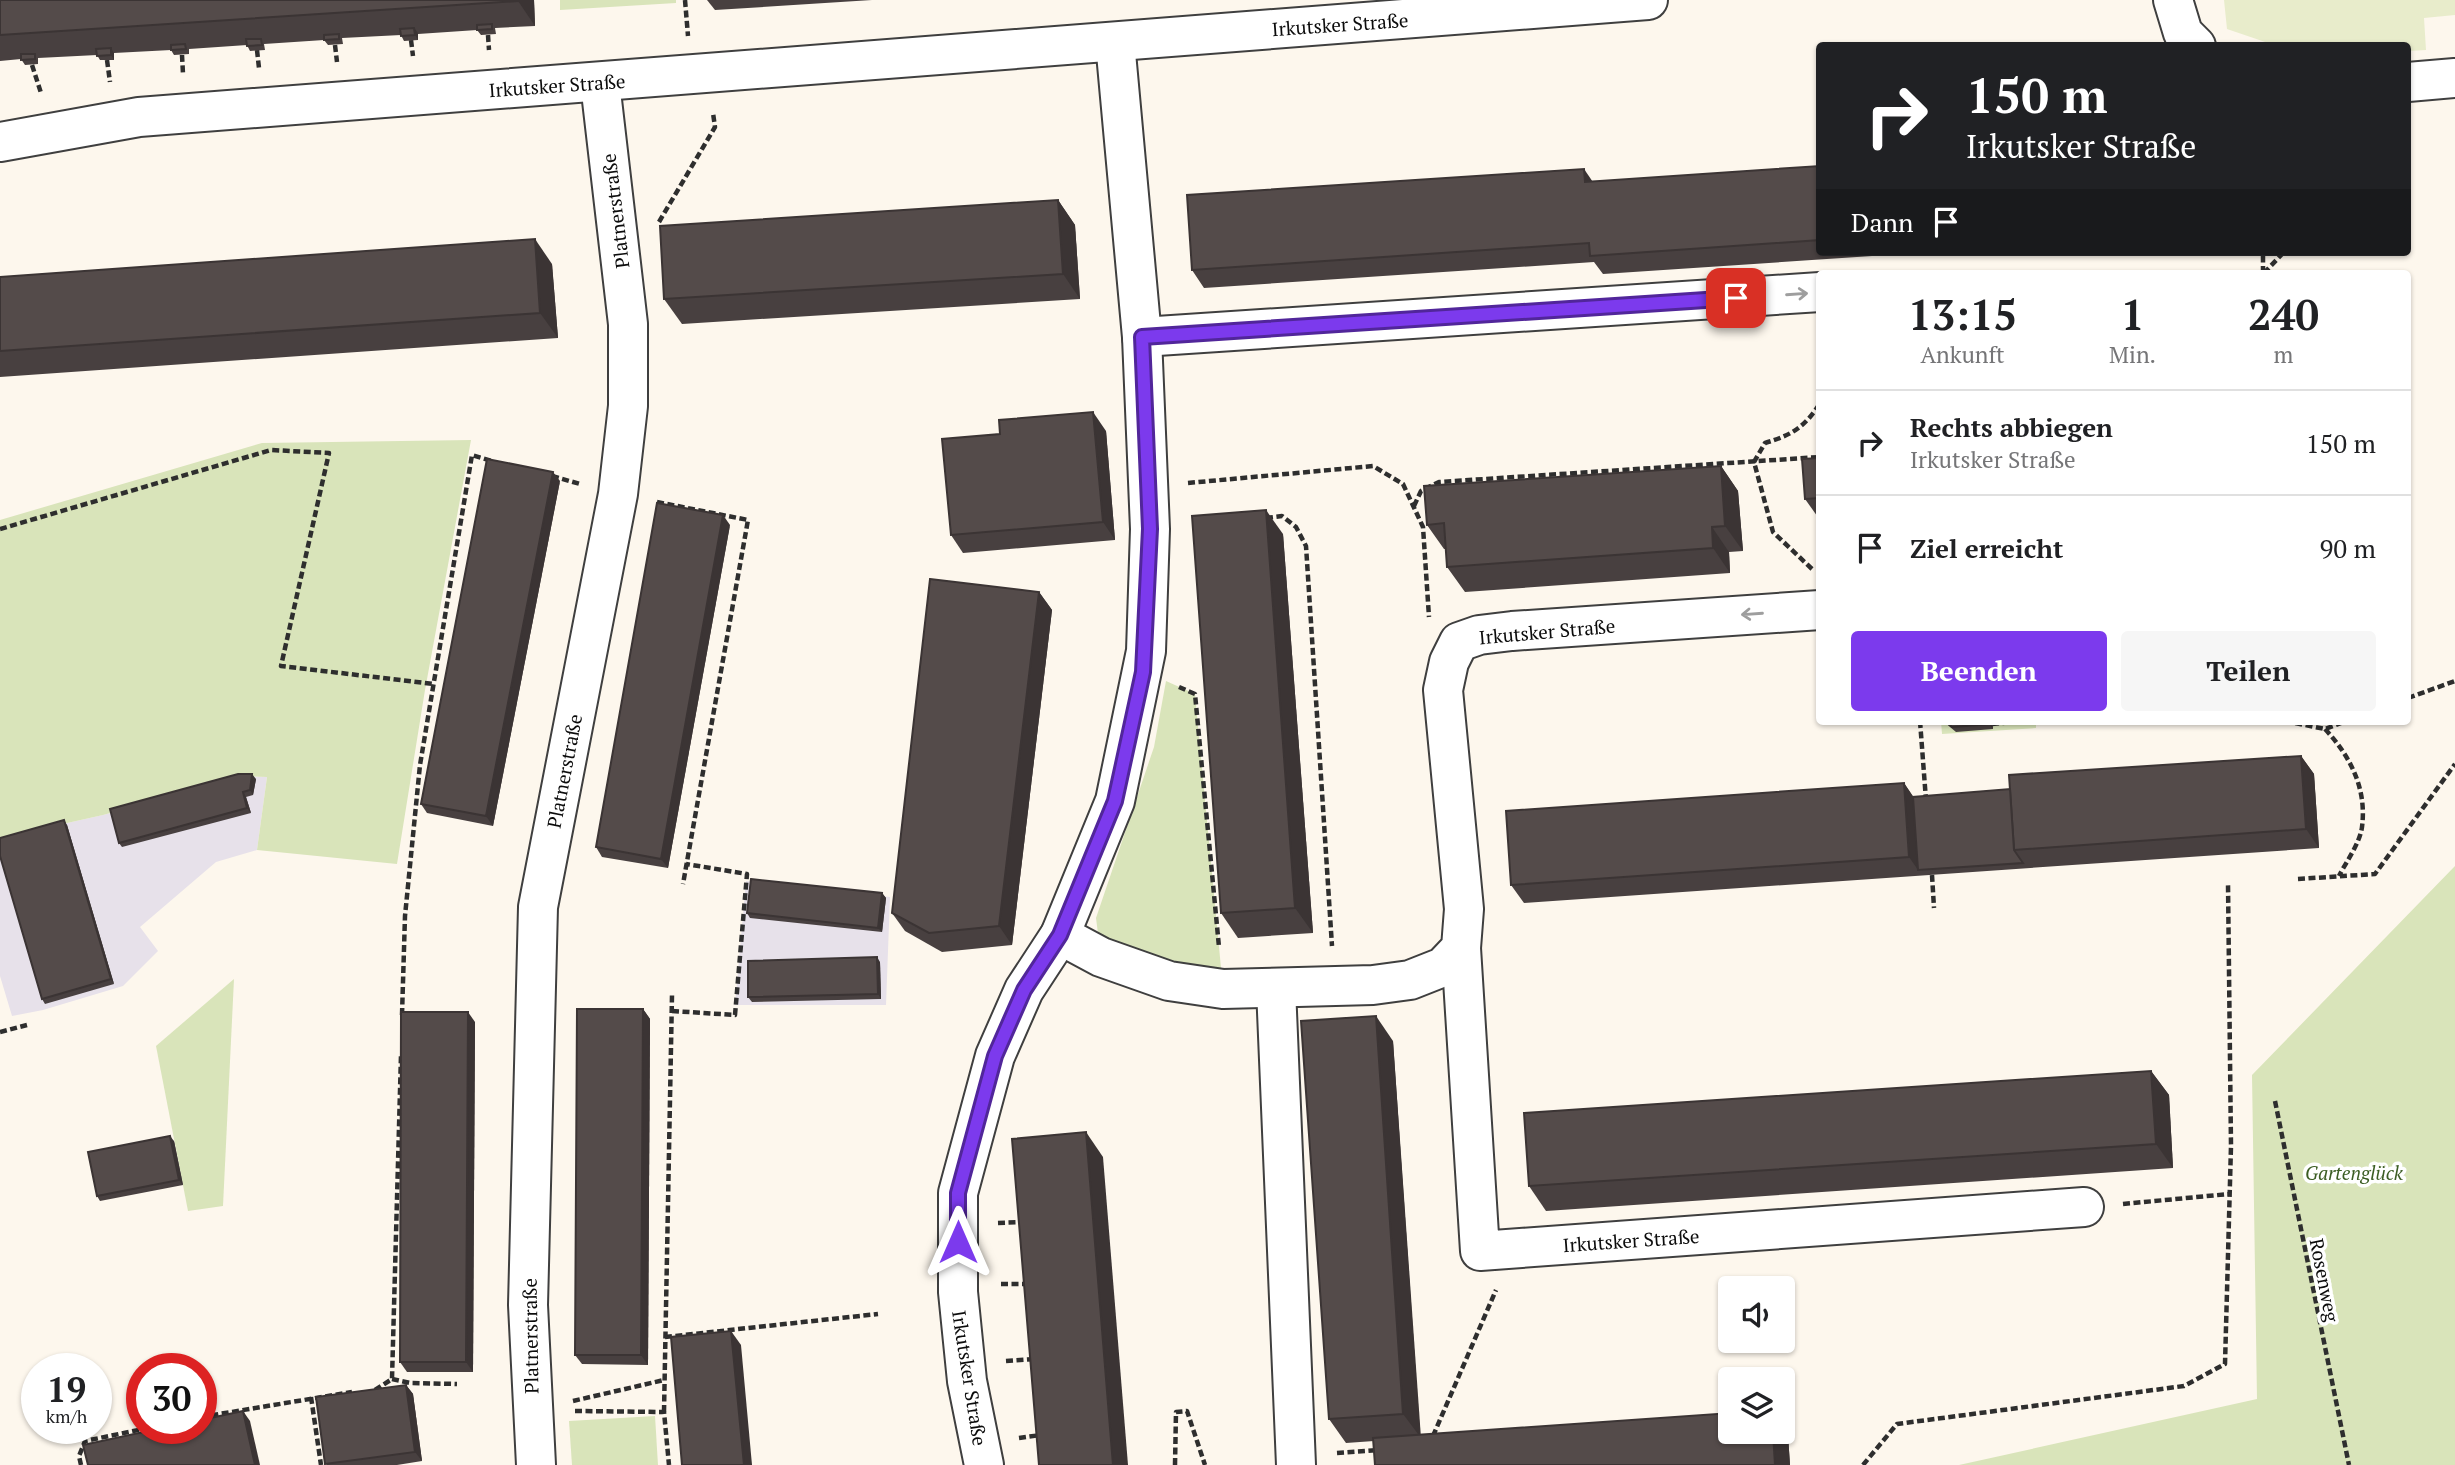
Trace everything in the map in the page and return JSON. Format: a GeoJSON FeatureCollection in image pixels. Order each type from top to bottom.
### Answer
{"type":"FeatureCollection","features":[{"type":"Feature","properties":{"kind":"street","name":"Irkutsker Straße"},"geometry":{"type":"LineString","coordinates":[[0,142],[138,117],[1648,0]]}},
{"type":"Feature","properties":{"kind":"street"},"geometry":{"type":"LineString","coordinates":[[2172,0],[2183,33],[2192,42]]}},
{"type":"Feature","properties":{"kind":"street","name":"Irkutsker Straße"},"geometry":{"type":"LineString","coordinates":[[984,1465],[967,1381],[958,1292],[958,1193],[995,1056],[1024,990],[1060,935],[1115,801],[1143,672],[1150,539],[1149,487],[1142,337],[1115,42]]}},
{"type":"Feature","properties":{"kind":"street"},"geometry":{"type":"LineString","coordinates":[[2411,82],[2455,78]]}},
{"type":"Feature","properties":{"kind":"street","name":"Platnerstraße"},"geometry":{"type":"LineString","coordinates":[[536,1465],[528,1305],[538,906],[618,494],[628,406],[628,324],[600,83]]}},
{"type":"Feature","properties":{"kind":"street"},"geometry":{"type":"LineString","coordinates":[[1142,337],[1816,292]]}},
{"type":"Feature","properties":{"kind":"street","name":"Irkutsker Straße"},"geometry":{"type":"LineString","coordinates":[[1816,610],[1479,635],[1459,642],[1449,662],[1443,690],[1464,909],[1461,948],[1480,1251],[2084,1207]]}},
{"type":"Feature","properties":{"kind":"street"},"geometry":{"type":"LineString","coordinates":[[1060,935],[1101,957],[1169,981],[1223,989],[1335,986],[1410,980],[1443,967],[1461,948]]}},
{"type":"Feature","properties":{"kind":"street"},"geometry":{"type":"LineString","coordinates":[[1276,988],[1296,1465]]}},
{"type":"Feature","properties":{"kind":"path"},"geometry":{"type":"LineString","coordinates":[[659,223],[715,127],[710,74]]}},
{"type":"Feature","properties":{"kind":"path"},"geometry":{"type":"LineString","coordinates":[[2267,270],[2280,256]]}},
{"type":"Feature","properties":{"kind":"path"},"geometry":{"type":"LineString","coordinates":[[1816,409],[1807,422],[1792,435],[1765,443],[1754,462],[1773,532],[1816,573]]}},
{"type":"Feature","properties":{"kind":"path"},"geometry":{"type":"LineString","coordinates":[[0,529],[271,450],[329,453],[281,666],[433,684]]}},
{"type":"Feature","properties":{"kind":"path"},"geometry":{"type":"LineString","coordinates":[[402,1025],[406,902],[420,765],[471,455],[498,462]]}},
{"type":"Feature","properties":{"kind":"path"},"geometry":{"type":"LineString","coordinates":[[1414,506],[1421,491],[1440,482],[1816,457]]}},
{"type":"Feature","properties":{"kind":"path"},"geometry":{"type":"LineString","coordinates":[[1149,487],[1373,466],[1404,484],[1423,527],[1430,626],[1449,662]]}},
{"type":"Feature","properties":{"kind":"path"},"geometry":{"type":"LineString","coordinates":[[1654,468],[1655,478]]}},
{"type":"Feature","properties":{"kind":"path"},"geometry":{"type":"LineString","coordinates":[[538,473],[618,494],[748,520],[683,884]]}},
{"type":"Feature","properties":{"kind":"path"},"geometry":{"type":"LineString","coordinates":[[1502,478],[1502,487]]}},
{"type":"Feature","properties":{"kind":"path"},"geometry":{"type":"LineString","coordinates":[[1255,519],[1282,516],[1296,527],[1306,545],[1335,986]]}},
{"type":"Feature","properties":{"kind":"path"},"geometry":{"type":"LineString","coordinates":[[1143,672],[1195,694],[1217,934]]}},
{"type":"Feature","properties":{"kind":"path"},"geometry":{"type":"LineString","coordinates":[[2411,697],[2455,681]]}},
{"type":"Feature","properties":{"kind":"path"},"geometry":{"type":"LineString","coordinates":[[1920,725],[1926,801]]}},
{"type":"Feature","properties":{"kind":"path"},"geometry":{"type":"LineString","coordinates":[[2305,725],[2325,729],[2336,725]]}},
{"type":"Feature","properties":{"kind":"path"},"geometry":{"type":"LineString","coordinates":[[2325,729],[2343,748],[2358,777],[2362,828],[2339,876]]}},
{"type":"Feature","properties":{"kind":"path"},"geometry":{"type":"LineString","coordinates":[[2298,878],[2375,874],[2455,764]]}},
{"type":"Feature","properties":{"kind":"path"},"geometry":{"type":"LineString","coordinates":[[672,1011],[735,1015],[747,874],[686,864]]}},
{"type":"Feature","properties":{"kind":"path"},"geometry":{"type":"LineString","coordinates":[[1932,875],[1934,908]]}},
{"type":"Feature","properties":{"kind":"path"},"geometry":{"type":"LineString","coordinates":[[1863,1465],[1897,1424],[2184,1386],[2225,1364],[2230,1194],[2228,883]]}},
{"type":"Feature","properties":{"kind":"path"},"geometry":{"type":"LineString","coordinates":[[669,1465],[664,1380],[672,995]]}},
{"type":"Feature","properties":{"kind":"path"},"geometry":{"type":"LineString","coordinates":[[0,1032],[27,1025]]}},
{"type":"Feature","properties":{"kind":"path"},"geometry":{"type":"LineString","coordinates":[[392,1379],[401,1052]]}},
{"type":"Feature","properties":{"kind":"path","name":"Rosenweg"},"geometry":{"type":"LineString","coordinates":[[2275,1101],[2349,1465]]}},
{"type":"Feature","properties":{"kind":"path"},"geometry":{"type":"LineString","coordinates":[[2084,1207],[2230,1194]]}},
{"type":"Feature","properties":{"kind":"path"},"geometry":{"type":"LineString","coordinates":[[998,1211],[998,1235]]}},
{"type":"Feature","properties":{"kind":"path"},"geometry":{"type":"LineString","coordinates":[[998,1223],[1034,1222]]}},
{"type":"Feature","properties":{"kind":"path"},"geometry":{"type":"LineString","coordinates":[[1000,1272],[1002,1297]]}},
{"type":"Feature","properties":{"kind":"path"},"geometry":{"type":"LineString","coordinates":[[1001,1284],[1039,1284]]}},
{"type":"Feature","properties":{"kind":"path"},"geometry":{"type":"LineString","coordinates":[[1427,1441],[1435,1435],[1498,1286]]}},
{"type":"Feature","properties":{"kind":"path"},"geometry":{"type":"LineString","coordinates":[[665,1337],[878,1314]]}},
{"type":"Feature","properties":{"kind":"path"},"geometry":{"type":"LineString","coordinates":[[1005,1349],[1007,1374]]}},
{"type":"Feature","properties":{"kind":"path"},"geometry":{"type":"LineString","coordinates":[[1005,1362],[1045,1359]]}},
{"type":"Feature","properties":{"kind":"path"},"geometry":{"type":"LineString","coordinates":[[217,1414],[312,1397],[377,1390],[392,1379],[410,1383],[457,1384]]}},
{"type":"Feature","properties":{"kind":"path"},"geometry":{"type":"LineString","coordinates":[[532,1410],[664,1380]]}},
{"type":"Feature","properties":{"kind":"path"},"geometry":{"type":"LineString","coordinates":[[312,1397],[321,1465]]}},
{"type":"Feature","properties":{"kind":"path"},"geometry":{"type":"LineString","coordinates":[[532,1410],[664,1412]]}},
{"type":"Feature","properties":{"kind":"path"},"geometry":{"type":"LineString","coordinates":[[1175,1465],[1176,1412],[1186,1411],[1205,1465]]}},
{"type":"Feature","properties":{"kind":"path"},"geometry":{"type":"LineString","coordinates":[[1013,1426],[1014,1439],[1052,1434]]}},
{"type":"Feature","properties":{"kind":"path"},"geometry":{"type":"LineString","coordinates":[[81,1465],[79,1456],[85,1441],[126,1433]]}},
{"type":"Feature","properties":{"kind":"path"},"geometry":{"type":"LineString","coordinates":[[1343,1453],[1392,1449]]}},
{"type":"Feature","properties":{"kind":"shaded area"},"geometry":{"type":"Polygon","coordinates":[[[244,776],[267,777],[257,850],[216,862],[140,927],[158,951],[123,986],[43,1010],[12,1016],[0,976],[0,838],[103,815],[244,776]]]}},
{"type":"Feature","properties":{"kind":"shaded area"},"geometry":{"type":"Polygon","coordinates":[[[746,881],[890,897],[886,1005],[735,1005],[746,881]]]}},
{"type":"Feature","properties":{"kind":"green space"},"geometry":{"type":"Polygon","coordinates":[[[560,0],[676,0],[676,3],[560,10],[560,0]]]}},
{"type":"Feature","properties":{"kind":"green space"},"geometry":{"type":"Polygon","coordinates":[[[2224,0],[2455,0],[2455,15],[2424,18],[2426,50],[2411,51],[2411,42],[2265,42],[2227,29],[2224,0]]]}},
{"type":"Feature","properties":{"kind":"green space"},"geometry":{"type":"Polygon","coordinates":[[[471,440],[425,690],[397,864],[257,850],[267,777],[244,776],[103,815],[0,838],[0,520],[262,443],[471,440]]]}},
{"type":"Feature","properties":{"kind":"green space"},"geometry":{"type":"Polygon","coordinates":[[[1166,681],[1195,694],[1223,989],[1101,957],[1096,918],[1154,747],[1166,681]]]}},
{"type":"Feature","properties":{"kind":"green space"},"geometry":{"type":"Polygon","coordinates":[[[1941,725],[2036,725],[2036,728],[1942,734],[1941,725]]]}},
{"type":"Feature","properties":{"kind":"green space","name":"Gartenglück"},"geometry":{"type":"Polygon","coordinates":[[[2455,866],[2455,1465],[1959,1465],[2257,1399],[2252,1075],[2455,866]]]}},
{"type":"Feature","properties":{"kind":"green space"},"geometry":{"type":"Polygon","coordinates":[[[234,979],[223,1206],[188,1211],[156,1046],[234,979]]]}},
{"type":"Feature","properties":{"kind":"green space"},"geometry":{"type":"Polygon","coordinates":[[[655,1416],[658,1465],[572,1465],[569,1421],[655,1416]]]}},
{"type":"Feature","properties":{"kind":"building"},"geometry":{"type":"Polygon","coordinates":[[[0,0],[518,0],[518,1],[0,35],[0,0]]]}},
{"type":"Feature","properties":{"kind":"building"},"geometry":{"type":"Polygon","coordinates":[[[492,24],[492,29],[477,30],[477,25],[492,24]]]}},
{"type":"Feature","properties":{"kind":"building"},"geometry":{"type":"Polygon","coordinates":[[[414,28],[415,35],[401,36],[400,29],[414,28]]]}},
{"type":"Feature","properties":{"kind":"building"},"geometry":{"type":"Polygon","coordinates":[[[339,34],[339,39],[324,40],[324,35],[339,34]]]}},
{"type":"Feature","properties":{"kind":"building"},"geometry":{"type":"Polygon","coordinates":[[[246,39],[261,39],[262,45],[247,46],[246,39]]]}},
{"type":"Feature","properties":{"kind":"building"},"geometry":{"type":"Polygon","coordinates":[[[185,44],[186,49],[171,50],[171,45],[185,44]]]}},
{"type":"Feature","properties":{"kind":"building"},"geometry":{"type":"Polygon","coordinates":[[[111,48],[111,55],[97,56],[96,49],[111,48]]]}},
{"type":"Feature","properties":{"kind":"building"},"geometry":{"type":"Polygon","coordinates":[[[21,54],[35,54],[35,59],[21,60],[21,54]]]}},
{"type":"Feature","properties":{"kind":"building"},"geometry":{"type":"Polygon","coordinates":[[[1816,166],[1816,240],[1590,256],[1589,243],[1192,270],[1187,195],[1584,169],[1585,182],[1816,166]]]}},
{"type":"Feature","properties":{"kind":"building"},"geometry":{"type":"Polygon","coordinates":[[[1058,200],[1063,274],[664,299],[660,226],[1058,200]]]}},
{"type":"Feature","properties":{"kind":"building"},"geometry":{"type":"Polygon","coordinates":[[[535,239],[540,313],[0,351],[0,277],[535,239]]]}},
{"type":"Feature","properties":{"kind":"building"},"geometry":{"type":"Polygon","coordinates":[[[1093,412],[1103,522],[951,535],[942,439],[1000,434],[999,420],[1093,412]]]}},
{"type":"Feature","properties":{"kind":"building"},"geometry":{"type":"Polygon","coordinates":[[[1816,458],[1816,498],[1805,499],[1802,459],[1816,458]]]}},
{"type":"Feature","properties":{"kind":"building"},"geometry":{"type":"Polygon","coordinates":[[[487,459],[553,472],[486,816],[421,804],[487,459]]]}},
{"type":"Feature","properties":{"kind":"building"},"geometry":{"type":"Polygon","coordinates":[[[1721,466],[1725,526],[1712,527],[1713,548],[1447,567],[1444,523],[1427,525],[1424,486],[1721,466]]]}},
{"type":"Feature","properties":{"kind":"building"},"geometry":{"type":"Polygon","coordinates":[[[657,503],[723,515],[661,859],[596,847],[657,503]]]}},
{"type":"Feature","properties":{"kind":"building"},"geometry":{"type":"Polygon","coordinates":[[[1266,510],[1295,908],[1221,913],[1192,516],[1266,510]]]}},
{"type":"Feature","properties":{"kind":"building"},"geometry":{"type":"Polygon","coordinates":[[[930,579],[1039,592],[999,926],[929,933],[892,913],[930,579]]]}},
{"type":"Feature","properties":{"kind":"building"},"geometry":{"type":"Polygon","coordinates":[[[2301,756],[2306,829],[2014,850],[2009,775],[2301,756]]]}},
{"type":"Feature","properties":{"kind":"building"},"geometry":{"type":"Polygon","coordinates":[[[238,774],[252,774],[250,790],[243,792],[247,808],[119,843],[110,809],[238,774]]]}},
{"type":"Feature","properties":{"kind":"building"},"geometry":{"type":"Polygon","coordinates":[[[1904,783],[1909,857],[1511,885],[1506,811],[1904,783]]]}},
{"type":"Feature","properties":{"kind":"building"},"geometry":{"type":"Polygon","coordinates":[[[2010,789],[2014,850],[2023,863],[1918,870],[1913,797],[2010,789]]]}},
{"type":"Feature","properties":{"kind":"building"},"geometry":{"type":"Polygon","coordinates":[[[64,820],[111,979],[42,999],[0,856],[0,838],[64,820]]]}},
{"type":"Feature","properties":{"kind":"building"},"geometry":{"type":"Polygon","coordinates":[[[751,879],[882,893],[878,928],[747,913],[751,879]]]}},
{"type":"Feature","properties":{"kind":"building"},"geometry":{"type":"Polygon","coordinates":[[[877,957],[878,994],[748,997],[748,961],[877,957]]]}},
{"type":"Feature","properties":{"kind":"building"},"geometry":{"type":"Polygon","coordinates":[[[577,1009],[643,1009],[641,1355],[575,1355],[577,1009]]]}},
{"type":"Feature","properties":{"kind":"building"},"geometry":{"type":"Polygon","coordinates":[[[401,1012],[468,1012],[466,1362],[400,1362],[401,1012]]]}},
{"type":"Feature","properties":{"kind":"building"},"geometry":{"type":"Polygon","coordinates":[[[1376,1016],[1403,1414],[1329,1419],[1301,1021],[1376,1016]]]}},
{"type":"Feature","properties":{"kind":"building"},"geometry":{"type":"Polygon","coordinates":[[[2151,1071],[2156,1144],[1529,1186],[1524,1113],[2151,1071]]]}},
{"type":"Feature","properties":{"kind":"building"},"geometry":{"type":"Polygon","coordinates":[[[1086,1132],[1113,1465],[1039,1465],[1012,1139],[1086,1132]]]}},
{"type":"Feature","properties":{"kind":"building"},"geometry":{"type":"Polygon","coordinates":[[[170,1136],[179,1180],[97,1196],[88,1152],[170,1136]]]}},
{"type":"Feature","properties":{"kind":"building"},"geometry":{"type":"Polygon","coordinates":[[[731,1331],[744,1465],[682,1465],[671,1337],[731,1331]]]}},
{"type":"Feature","properties":{"kind":"building"},"geometry":{"type":"Polygon","coordinates":[[[406,1385],[415,1452],[325,1464],[316,1397],[406,1385]]]}},
{"type":"Feature","properties":{"kind":"building"},"geometry":{"type":"Polygon","coordinates":[[[243,1411],[255,1465],[88,1465],[83,1445],[112,1444],[112,1439],[126,1436],[126,1444],[217,1444],[217,1417],[243,1411]]]}},
{"type":"Feature","properties":{"kind":"building"},"geometry":{"type":"Polygon","coordinates":[[[1718,1414],[1718,1444],[1774,1444],[1775,1465],[1375,1465],[1373,1438],[1718,1414]]]}},
{"type":"Feature","properties":{"kind":"route"},"geometry":{"type":"LineString","coordinates":[[958,1242],[958,1193],[995,1056],[1024,990],[1060,935],[1115,801],[1143,672],[1150,529],[1142,337],[1736,298]]}}]}
